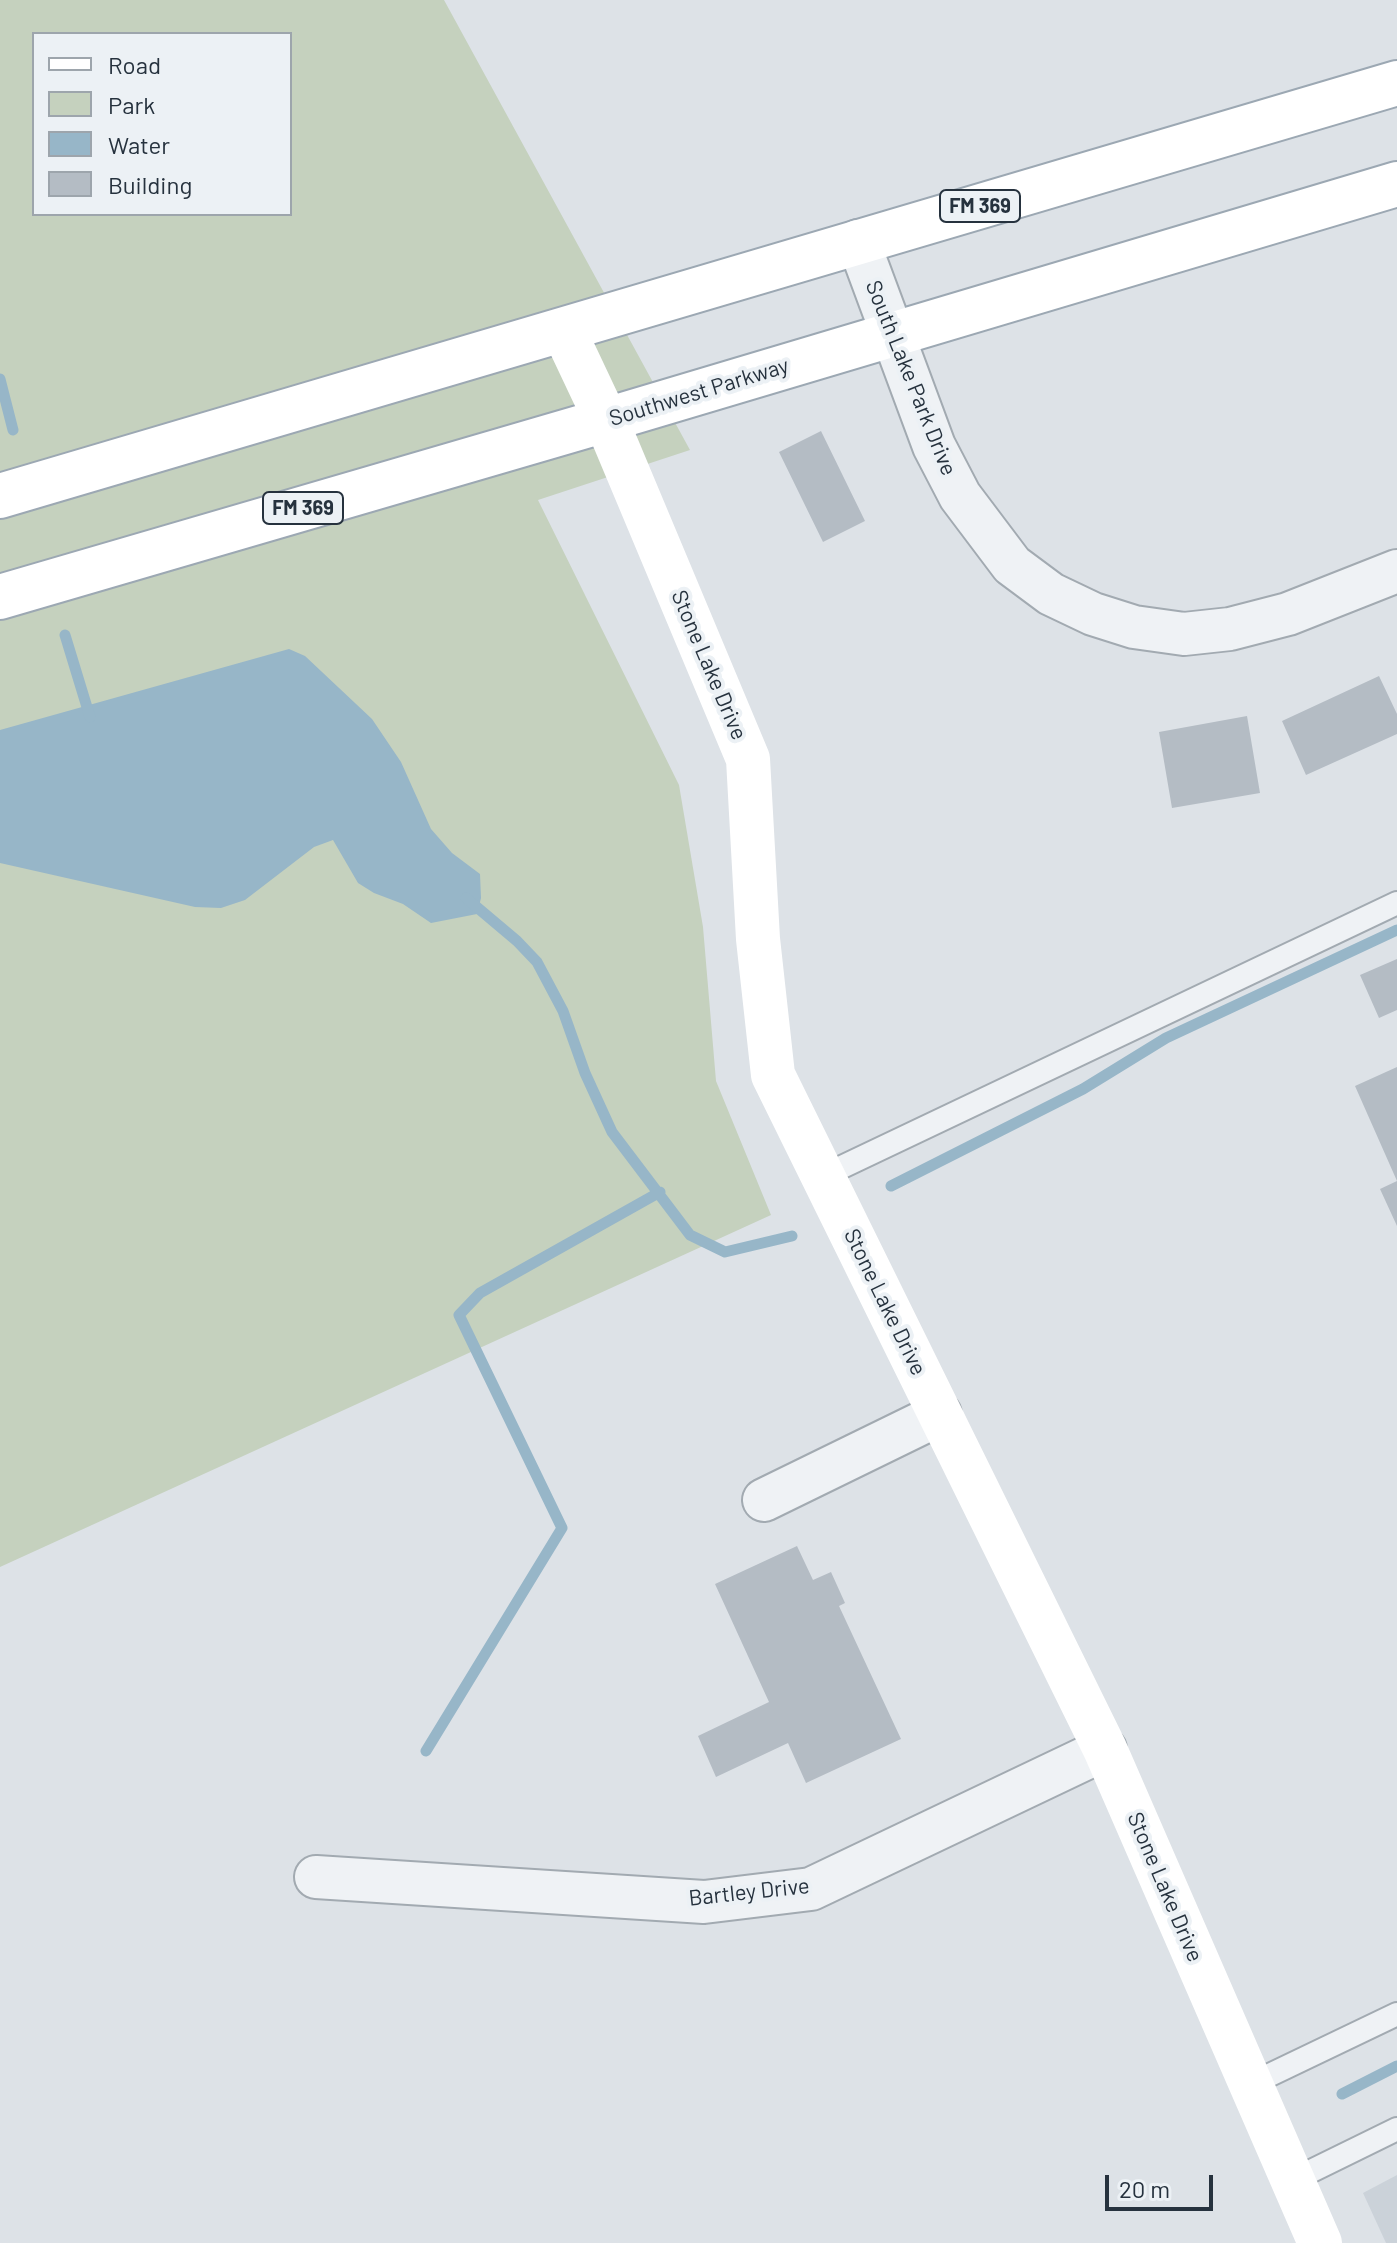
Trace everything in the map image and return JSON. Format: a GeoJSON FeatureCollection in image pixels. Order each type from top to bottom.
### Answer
{"type":"FeatureCollection","features":[{"type":"Feature","properties":{"kind":"main road","name":"FM 369"},"geometry":{"type":"LineString","coordinates":[[0,496],[1397,83]]}},
{"type":"Feature","properties":{"kind":"main road","name":"Southwest Parkway"},"geometry":{"type":"LineString","coordinates":[[0,597],[1397,184]]}},
{"type":"Feature","properties":{"kind":"main road","name":"Stone Lake Drive"},"geometry":{"type":"LineString","coordinates":[[564,331],[606,420],[748,759],[758,939],[773,1075],[1105,1749],[1320,2243]]}},
{"type":"Feature","properties":{"kind":"street","name":"South Lake Park Drive"},"geometry":{"type":"LineString","coordinates":[[858,241],[934,446],[960,496],[1012,565],[1051,594],[1093,614],[1134,627],[1184,634],[1230,629],[1288,614],[1397,571]]}},
{"type":"Feature","properties":{"kind":"street"},"geometry":{"type":"LineString","coordinates":[[764,1500],[940,1414]]}},
{"type":"Feature","properties":{"kind":"street","name":"Bartley Drive"},"geometry":{"type":"LineString","coordinates":[[316,1877],[704,1902],[811,1889],[1105,1749]]}},
{"type":"Feature","properties":{"kind":"lane"},"geometry":{"type":"LineString","coordinates":[[823,1176],[1397,903]]}},
{"type":"Feature","properties":{"kind":"lane"},"geometry":{"type":"LineString","coordinates":[[1251,2084],[1397,2014]]}},
{"type":"Feature","properties":{"kind":"lane"},"geometry":{"type":"LineString","coordinates":[[1293,2180],[1397,2129]]}},
{"type":"Feature","properties":{"kind":"shaded area"},"geometry":{"type":"Polygon","coordinates":[[[1397,2175],[1397,2243],[1386,2243],[1363,2193],[1397,2175]]]}},
{"type":"Feature","properties":{"kind":"green space"},"geometry":{"type":"Polygon","coordinates":[[[0,0],[444,0],[690,450],[538,500],[679,785],[703,927],[716,1081],[771,1215],[0,1567],[0,0]]]}},
{"type":"Feature","properties":{"kind":"water"},"geometry":{"type":"Polygon","coordinates":[[[289,649],[305,656],[372,719],[401,762],[431,829],[452,853],[480,874],[481,898],[477,914],[431,923],[403,904],[358,883],[333,840],[314,847],[245,900],[221,908],[195,907],[0,863],[0,730],[289,649]]]}},
{"type":"Feature","properties":{"kind":"building"},"geometry":{"type":"Polygon","coordinates":[[[821,431],[865,521],[823,542],[779,452],[821,431]]]}},
{"type":"Feature","properties":{"kind":"building"},"geometry":{"type":"Polygon","coordinates":[[[1379,676],[1397,714],[1397,734],[1306,775],[1282,721],[1379,676]]]}},
{"type":"Feature","properties":{"kind":"building"},"geometry":{"type":"Polygon","coordinates":[[[1247,716],[1260,793],[1172,808],[1159,732],[1247,716]]]}},
{"type":"Feature","properties":{"kind":"building"},"geometry":{"type":"Polygon","coordinates":[[[1397,959],[1397,1010],[1379,1018],[1360,975],[1397,959]]]}},
{"type":"Feature","properties":{"kind":"building"},"geometry":{"type":"Polygon","coordinates":[[[1397,1067],[1397,1181],[1355,1086],[1397,1067]]]}},
{"type":"Feature","properties":{"kind":"building"},"geometry":{"type":"Polygon","coordinates":[[[1397,1181],[1397,1226],[1380,1189],[1397,1181]]]}},
{"type":"Feature","properties":{"kind":"building"},"geometry":{"type":"Polygon","coordinates":[[[797,1546],[813,1580],[831,1572],[845,1603],[839,1606],[901,1739],[806,1783],[788,1743],[716,1777],[698,1736],[769,1702],[715,1584],[797,1546]]]}},
{"type":"Feature","properties":{"kind":"waterway"},"geometry":{"type":"LineString","coordinates":[[0,379],[13,430]]}},
{"type":"Feature","properties":{"kind":"waterway"},"geometry":{"type":"LineString","coordinates":[[65,635],[90,717]]}},
{"type":"Feature","properties":{"kind":"waterway"},"geometry":{"type":"LineString","coordinates":[[466,898],[537,962],[563,1011],[585,1073],[612,1132],[690,1235],[725,1252],[792,1236]]}},
{"type":"Feature","properties":{"kind":"waterway"},"geometry":{"type":"LineString","coordinates":[[891,1186],[1083,1089],[1166,1038],[1397,930]]}},
{"type":"Feature","properties":{"kind":"waterway"},"geometry":{"type":"LineString","coordinates":[[426,1751],[562,1528],[459,1315],[480,1293],[660,1192]]}},
{"type":"Feature","properties":{"kind":"waterway"},"geometry":{"type":"LineString","coordinates":[[1342,2094],[1397,2066]]}}]}
